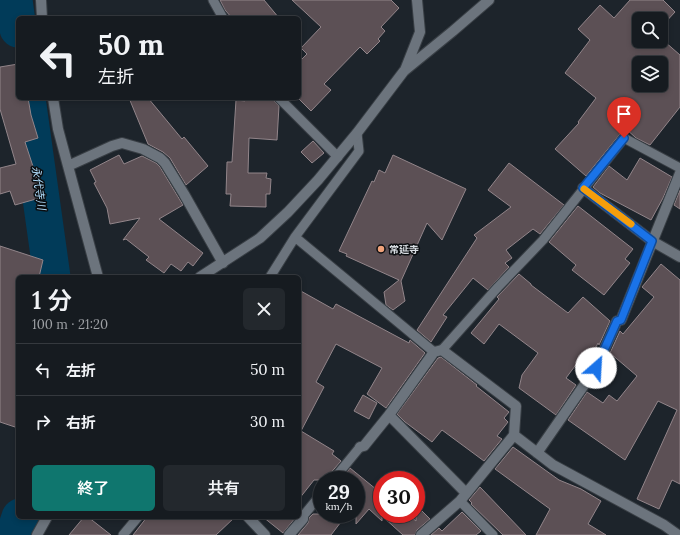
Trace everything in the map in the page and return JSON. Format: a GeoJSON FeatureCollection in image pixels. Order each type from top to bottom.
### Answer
{"type":"FeatureCollection","features":[{"type":"Feature","properties":{"kind":"street"},"geometry":{"type":"LineString","coordinates":[[41,0],[42,16]]}},
{"type":"Feature","properties":{"kind":"street"},"geometry":{"type":"LineString","coordinates":[[404,71],[420,32],[417,0]]}},
{"type":"Feature","properties":{"kind":"street"},"geometry":{"type":"LineString","coordinates":[[203,275],[260,238],[318,180],[338,157],[404,71],[489,0]]}},
{"type":"Feature","properties":{"kind":"street"},"geometry":{"type":"LineString","coordinates":[[53,100],[58,129],[97,275]]}},
{"type":"Feature","properties":{"kind":"street"},"geometry":{"type":"LineString","coordinates":[[68,166],[122,143],[142,149],[160,158],[165,163],[184,194],[223,262]]}},
{"type":"Feature","properties":{"kind":"street"},"geometry":{"type":"LineString","coordinates":[[536,453],[596,368],[617,321],[621,320],[680,173]]}},
{"type":"Feature","properties":{"kind":"street"},"geometry":{"type":"LineString","coordinates":[[583,188],[652,241],[680,257]]}},
{"type":"Feature","properties":{"kind":"street"},"geometry":{"type":"LineString","coordinates":[[360,447],[364,446],[438,351],[516,406],[514,435],[463,497],[421,535]]}},
{"type":"Feature","properties":{"kind":"street"},"geometry":{"type":"LineString","coordinates":[[388,415],[463,497]]}},
{"type":"Feature","properties":{"kind":"street"},"geometry":{"type":"LineString","coordinates":[[514,435],[553,465],[664,525],[678,535]]}},
{"type":"Feature","properties":{"kind":"street"},"geometry":{"type":"LineString","coordinates":[[37,535],[46,519]]}},
{"type":"Feature","properties":{"kind":"street"},"geometry":{"type":"LineString","coordinates":[[250,519],[265,535]]}},
{"type":"Feature","properties":{"kind":"street"},"geometry":{"type":"LineString","coordinates":[[290,535],[303,519]]}},
{"type":"Feature","properties":{"kind":"lane"},"geometry":{"type":"LineString","coordinates":[[213,0],[222,16]]}},
{"type":"Feature","properties":{"kind":"lane"},"geometry":{"type":"LineString","coordinates":[[282,100],[338,157]]}},
{"type":"Feature","properties":{"kind":"lane"},"geometry":{"type":"LineString","coordinates":[[271,275],[295,237],[359,151],[357,133]]}},
{"type":"Feature","properties":{"kind":"lane"},"geometry":{"type":"LineString","coordinates":[[295,237],[438,351],[542,240],[624,138],[680,168]]}},
{"type":"Feature","properties":{"kind":"lane"},"geometry":{"type":"LineString","coordinates":[[340,471],[360,447]]}},
{"type":"Feature","properties":{"kind":"lane"},"geometry":{"type":"LineString","coordinates":[[463,497],[494,535]]}},
{"type":"Feature","properties":{"kind":"lane"},"geometry":{"type":"LineString","coordinates":[[303,519],[304,515],[313,504]]}},
{"type":"Feature","properties":{"kind":"lane"},"geometry":{"type":"LineString","coordinates":[[123,535],[136,519]]}},
{"type":"Feature","properties":{"kind":"building"},"geometry":{"type":"Polygon","coordinates":[[[220,0],[264,0],[277,16],[230,16],[220,0]]]}},
{"type":"Feature","properties":{"kind":"building"},"geometry":{"type":"Polygon","coordinates":[[[292,0],[391,0],[399,8],[381,27],[385,31],[378,39],[380,41],[367,54],[360,47],[324,84],[331,90],[311,111],[300,100],[301,60],[307,54],[301,48],[321,27],[292,0]]]}},
{"type":"Feature","properties":{"kind":"building"},"geometry":{"type":"Polygon","coordinates":[[[630,0],[663,0],[675,12],[668,20],[668,12],[632,12],[632,48],[668,48],[668,44],[680,55],[680,107],[650,145],[636,138],[625,128],[586,176],[555,149],[579,123],[578,122],[596,98],[565,73],[590,40],[578,29],[600,5],[614,18],[630,0]]]}},
{"type":"Feature","properties":{"kind":"building"},"geometry":{"type":"Polygon","coordinates":[[[16,64],[16,100],[28,100],[38,138],[25,142],[43,197],[15,205],[10,191],[0,194],[0,168],[16,164],[0,109],[0,67],[16,64]]]}},
{"type":"Feature","properties":{"kind":"building"},"geometry":{"type":"Polygon","coordinates":[[[130,100],[150,100],[182,139],[184,137],[208,166],[186,185],[170,158],[163,152],[148,144],[130,100]]]}},
{"type":"Feature","properties":{"kind":"building"},"geometry":{"type":"Polygon","coordinates":[[[236,100],[274,100],[279,106],[277,140],[249,138],[248,173],[267,173],[266,178],[271,179],[270,194],[266,194],[266,207],[230,206],[231,194],[226,194],[227,162],[232,162],[236,100]]]}},
{"type":"Feature","properties":{"kind":"building"},"geometry":{"type":"Polygon","coordinates":[[[313,141],[324,153],[312,163],[301,152],[313,141]]]}},
{"type":"Feature","properties":{"kind":"building"},"geometry":{"type":"Polygon","coordinates":[[[119,155],[124,164],[142,156],[156,163],[160,167],[183,205],[159,219],[203,253],[193,266],[188,262],[181,271],[171,264],[164,273],[146,260],[149,257],[126,239],[123,240],[140,218],[110,224],[107,208],[94,183],[96,182],[90,170],[119,155]]]}},
{"type":"Feature","properties":{"kind":"building"},"geometry":{"type":"Polygon","coordinates":[[[393,155],[466,189],[442,240],[427,223],[401,281],[405,301],[393,310],[386,305],[384,292],[399,280],[346,256],[347,254],[339,251],[372,181],[374,182],[379,170],[385,173],[393,155]]]}},
{"type":"Feature","properties":{"kind":"building"},"geometry":{"type":"Polygon","coordinates":[[[640,158],[672,177],[651,220],[600,193],[593,187],[609,166],[627,180],[640,158]]]}},
{"type":"Feature","properties":{"kind":"building"},"geometry":{"type":"Polygon","coordinates":[[[509,163],[564,205],[540,234],[533,229],[506,250],[512,258],[505,263],[509,267],[488,290],[473,278],[443,315],[447,317],[431,342],[417,330],[477,238],[474,235],[511,207],[488,190],[509,163]]]}},
{"type":"Feature","properties":{"kind":"building"},"geometry":{"type":"Polygon","coordinates":[[[680,190],[680,209],[674,205],[680,190]]]}},
{"type":"Feature","properties":{"kind":"building"},"geometry":{"type":"Polygon","coordinates":[[[578,206],[633,249],[625,259],[630,263],[604,295],[572,270],[576,265],[549,242],[578,206]]]}},
{"type":"Feature","properties":{"kind":"building"},"geometry":{"type":"Polygon","coordinates":[[[0,246],[43,260],[39,275],[16,275],[16,427],[0,422],[0,246]]]}},
{"type":"Feature","properties":{"kind":"building"},"geometry":{"type":"Polygon","coordinates":[[[661,264],[680,280],[680,484],[672,480],[659,509],[637,499],[677,410],[658,401],[625,460],[568,420],[587,392],[603,403],[609,395],[617,401],[637,376],[610,353],[620,331],[623,334],[654,297],[642,287],[661,264]]]}},
{"type":"Feature","properties":{"kind":"building"},"geometry":{"type":"Polygon","coordinates":[[[519,274],[568,313],[583,297],[610,321],[599,345],[598,343],[591,357],[584,354],[566,378],[576,385],[556,415],[519,388],[522,375],[538,353],[499,324],[484,344],[471,333],[499,299],[497,297],[519,274]]]}},
{"type":"Feature","properties":{"kind":"building"},"geometry":{"type":"Polygon","coordinates":[[[301,291],[333,309],[336,304],[409,343],[410,340],[425,353],[386,408],[367,394],[382,368],[336,344],[316,382],[324,387],[301,431],[301,291]]]}},
{"type":"Feature","properties":{"kind":"building"},"geometry":{"type":"Polygon","coordinates":[[[441,357],[509,412],[504,418],[508,422],[497,436],[502,439],[484,461],[442,430],[432,442],[405,422],[397,414],[438,358],[441,357]]]}},
{"type":"Feature","properties":{"kind":"building"},"geometry":{"type":"Polygon","coordinates":[[[363,395],[377,403],[369,419],[354,411],[363,395]]]}},
{"type":"Feature","properties":{"kind":"building"},"geometry":{"type":"Polygon","coordinates":[[[301,431],[334,451],[332,454],[341,461],[332,471],[313,471],[313,481],[301,496],[301,431]]]}},
{"type":"Feature","properties":{"kind":"building"},"geometry":{"type":"Polygon","coordinates":[[[513,447],[559,480],[581,489],[601,501],[588,524],[606,535],[536,535],[550,509],[495,469],[513,447]]]}},
{"type":"Feature","properties":{"kind":"building"},"geometry":{"type":"Polygon","coordinates":[[[365,480],[373,487],[373,513],[369,509],[365,514],[365,480]]]}},
{"type":"Feature","properties":{"kind":"building"},"geometry":{"type":"Polygon","coordinates":[[[480,487],[526,535],[503,535],[471,504],[472,503],[469,500],[480,487]]]}},
{"type":"Feature","properties":{"kind":"building"},"geometry":{"type":"Polygon","coordinates":[[[462,512],[481,531],[476,535],[431,535],[439,528],[442,531],[462,512]]]}},
{"type":"Feature","properties":{"kind":"building"},"geometry":{"type":"Polygon","coordinates":[[[313,514],[313,523],[340,523],[331,535],[298,535],[308,523],[309,518],[313,514]]]}},
{"type":"Feature","properties":{"kind":"building"},"geometry":{"type":"Polygon","coordinates":[[[425,514],[430,519],[417,530],[415,535],[403,535],[390,523],[425,523],[425,514]]]}},
{"type":"Feature","properties":{"kind":"building"},"geometry":{"type":"Polygon","coordinates":[[[82,519],[91,519],[111,535],[69,535],[82,519]]]}},
{"type":"Feature","properties":{"kind":"building"},"geometry":{"type":"Polygon","coordinates":[[[145,519],[233,519],[216,535],[133,535],[145,519]]]}},
{"type":"Feature","properties":{"kind":"building"},"geometry":{"type":"Polygon","coordinates":[[[266,519],[294,519],[283,533],[266,519]]]}},
{"type":"Feature","properties":{"kind":"waterway","name":"永代寺川"},"geometry":{"type":"LineString","coordinates":[[14,0],[16,16]]}},
{"type":"Feature","properties":{"kind":"waterway","name":"永代寺川"},"geometry":{"type":"LineString","coordinates":[[27,100],[52,275]]}},
{"type":"Feature","properties":{"kind":"waterway","name":"永代寺川"},"geometry":{"type":"LineString","coordinates":[[14,535],[19,519]]}},
{"type":"Feature","properties":{"kind":"slow traffic"},"geometry":{"type":"LineString","coordinates":[[584,189],[631,224]]}},
{"type":"Feature","properties":{"kind":"place","name":"常延寺"},"geometry":{"type":"Point","coordinates":[381,249]}},
{"type":"Feature","properties":{"kind":"route"},"geometry":{"type":"LineString","coordinates":[[596,368],[617,321],[621,320],[652,241],[583,188],[624,138]]}}]}
